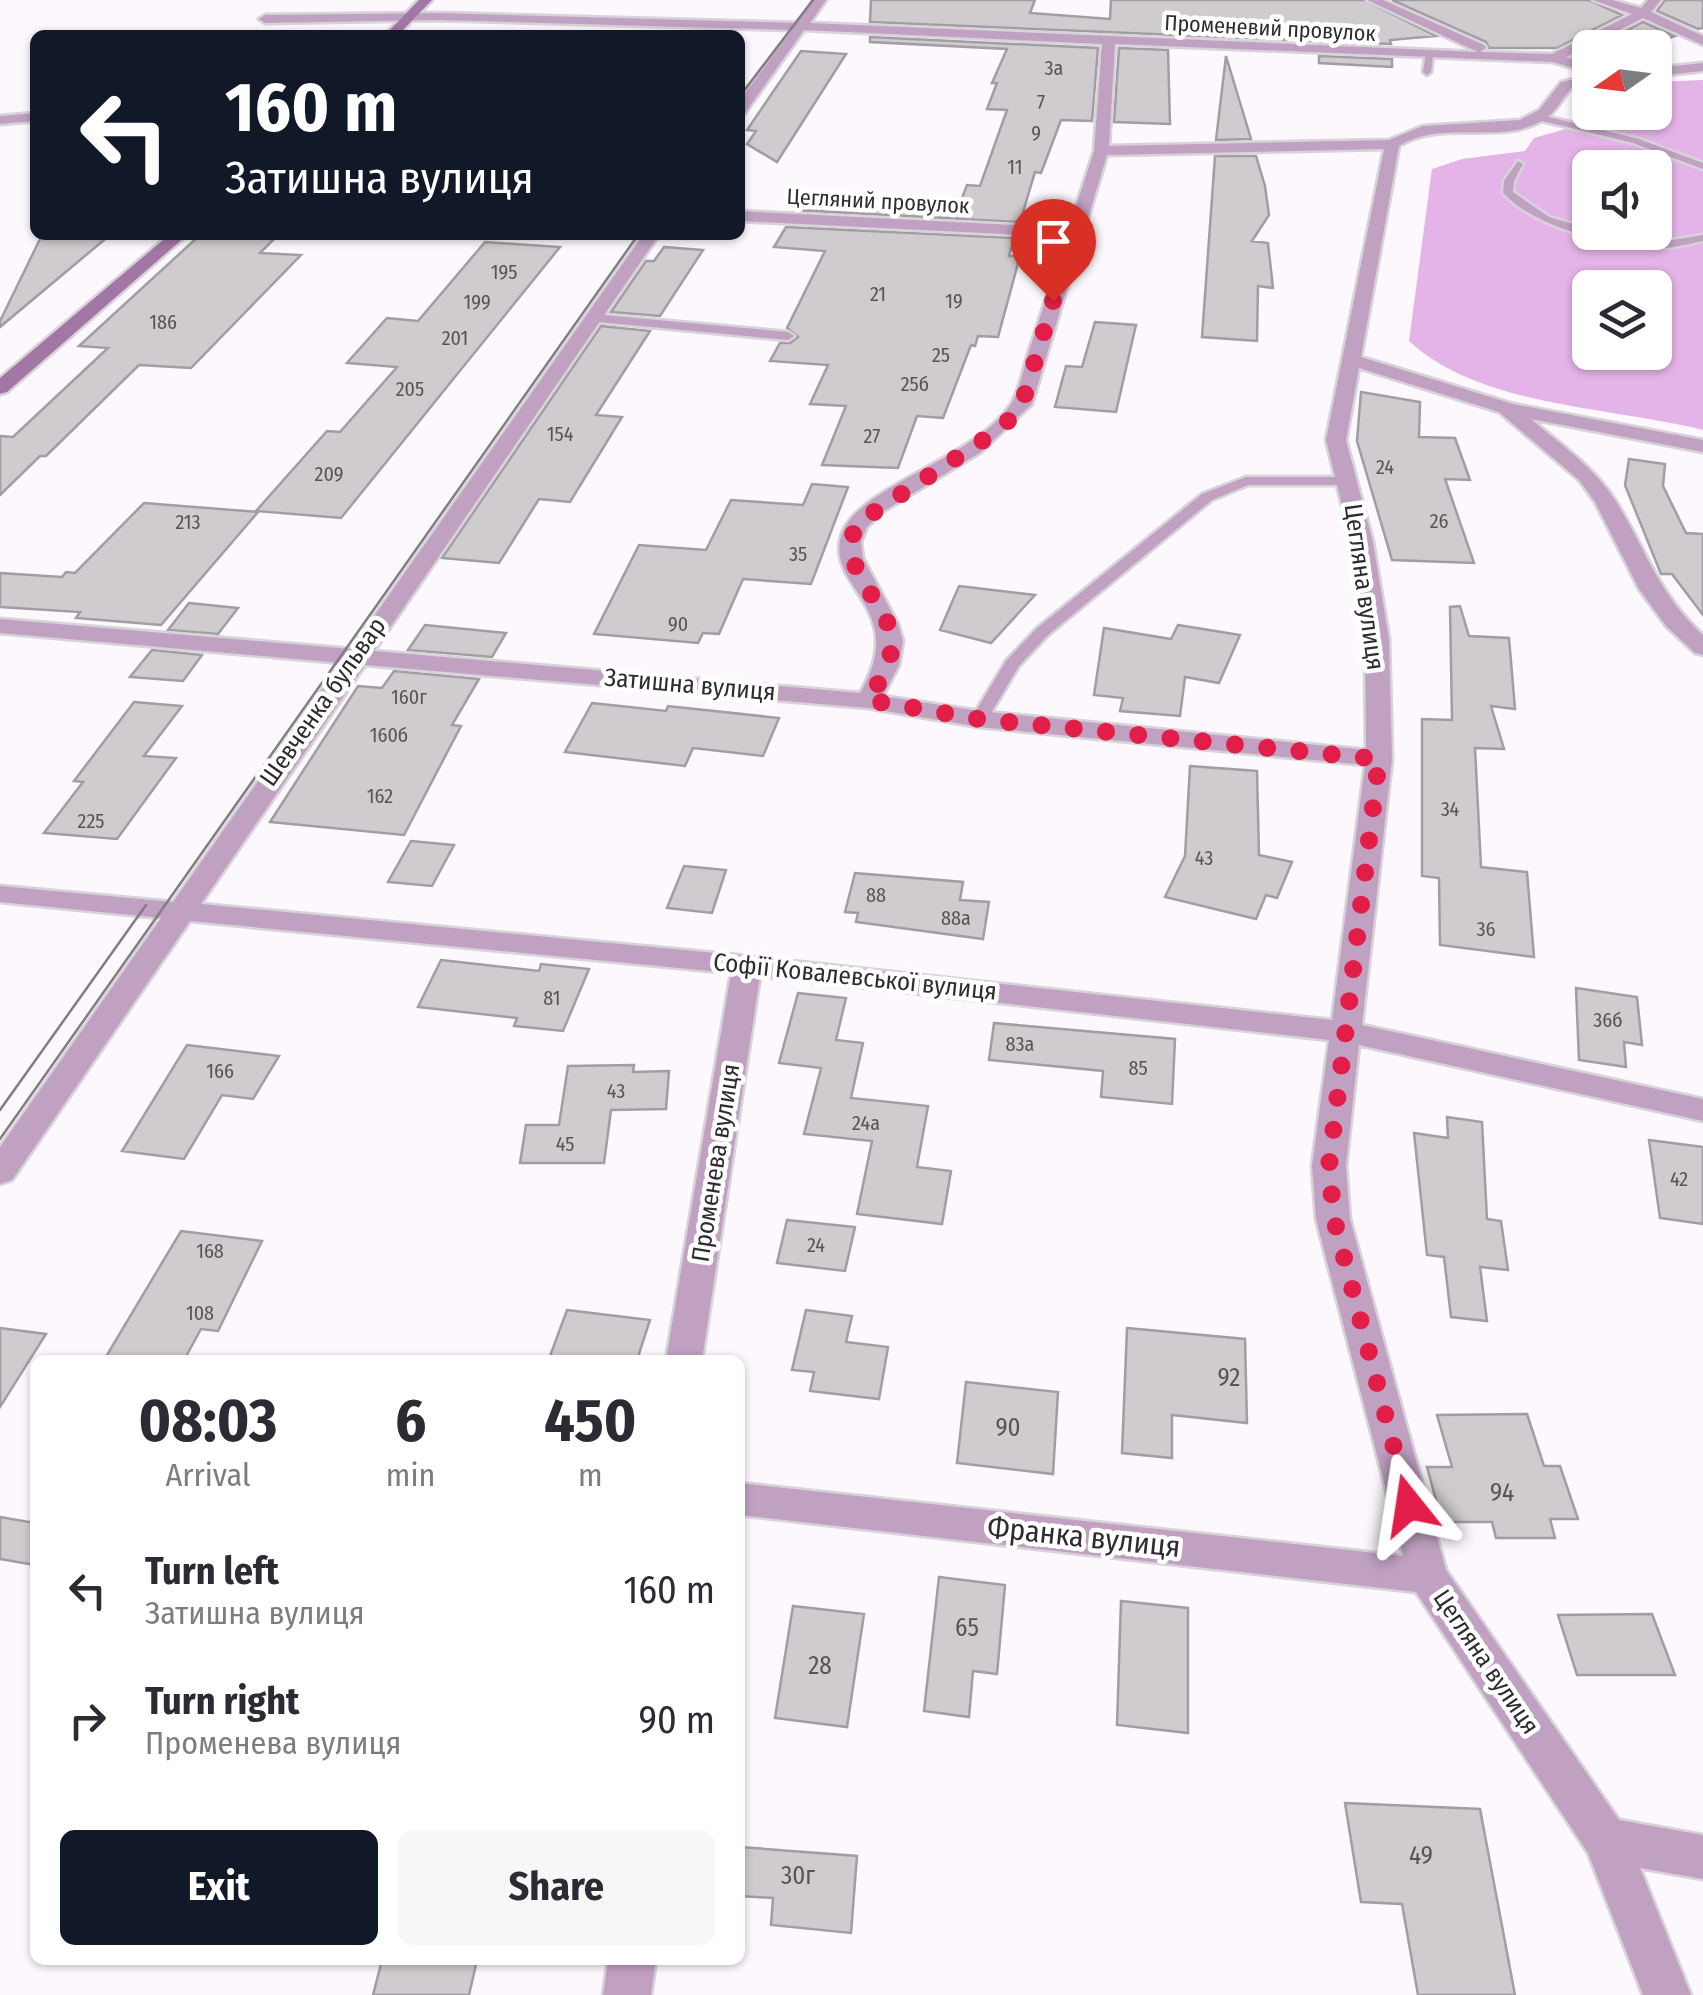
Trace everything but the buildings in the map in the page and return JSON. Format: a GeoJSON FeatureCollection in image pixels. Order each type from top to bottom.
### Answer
{"type":"FeatureCollection","features":[{"type":"Feature","properties":{"kind":"street"},"geometry":{"type":"LineString","coordinates":[[264,30],[267,0]]}},
{"type":"Feature","properties":{"kind":"street"},"geometry":{"type":"LineString","coordinates":[[396,30],[426,0]]}},
{"type":"Feature","properties":{"kind":"street"},"geometry":{"type":"LineString","coordinates":[[745,103],[820,0]]}},
{"type":"Feature","properties":{"kind":"street"},"geometry":{"type":"LineString","coordinates":[[1373,0],[1432,30],[1501,57]]}},
{"type":"Feature","properties":{"kind":"street"},"geometry":{"type":"LineString","coordinates":[[1599,0],[1643,13],[1703,41]]}},
{"type":"Feature","properties":{"kind":"street"},"geometry":{"type":"LineString","coordinates":[[1554,58],[1643,13],[1655,0]]}},
{"type":"Feature","properties":{"kind":"street","name":"Променевий провулок"},"geometry":{"type":"LineString","coordinates":[[265,19],[409,17],[801,24],[1298,52],[1554,58]]}},
{"type":"Feature","properties":{"kind":"street"},"geometry":{"type":"LineString","coordinates":[[1429,55],[1432,30]]}},
{"type":"Feature","properties":{"kind":"street"},"geometry":{"type":"LineString","coordinates":[[868,700],[890,658],[890,630],[876,598],[852,564],[849,544],[856,524],[1003,427],[1022,404],[1100,150],[1109,39]]}},
{"type":"Feature","properties":{"kind":"street"},"geometry":{"type":"LineString","coordinates":[[1479,56],[1531,74]]}},
{"type":"Feature","properties":{"kind":"street"},"geometry":{"type":"LineString","coordinates":[[1554,58],[1572,64]]}},
{"type":"Feature","properties":{"kind":"street"},"geometry":{"type":"LineString","coordinates":[[1672,70],[1703,70]]}},
{"type":"Feature","properties":{"kind":"street"},"geometry":{"type":"LineString","coordinates":[[1548,80],[1572,84]]}},
{"type":"Feature","properties":{"kind":"street"},"geometry":{"type":"LineString","coordinates":[[1100,150],[1392,144],[1399,137],[1417,133],[1492,128],[1537,117],[1566,86]]}},
{"type":"Feature","properties":{"kind":"street"},"geometry":{"type":"LineString","coordinates":[[0,120],[30,117]]}},
{"type":"Feature","properties":{"kind":"street","name":"Цегляна вулиця"},"geometry":{"type":"LineString","coordinates":[[1392,144],[1336,440],[1362,542],[1376,639],[1379,759],[1329,1166],[1334,1219],[1428,1576],[1606,1840],[1667,1995]]}},
{"type":"Feature","properties":{"kind":"street","name":"Цегляний провулок"},"geometry":{"type":"LineString","coordinates":[[745,216],[1074,234]]}},
{"type":"Feature","properties":{"kind":"street"},"geometry":{"type":"LineString","coordinates":[[0,388],[173,240]]}},
{"type":"Feature","properties":{"kind":"street","name":"Шевченка бульвар"},"geometry":{"type":"LineString","coordinates":[[0,1172],[647,240]]}},
{"type":"Feature","properties":{"kind":"street"},"geometry":{"type":"LineString","coordinates":[[1350,360],[1506,408],[1703,446]]}},
{"type":"Feature","properties":{"kind":"street"},"geometry":{"type":"LineString","coordinates":[[1506,408],[1586,476],[1605,501],[1647,584],[1674,621],[1703,648]]}},
{"type":"Feature","properties":{"kind":"street","name":"Затишна вулиця"},"geometry":{"type":"LineString","coordinates":[[0,626],[868,700],[979,719],[1379,759]]}},
{"type":"Feature","properties":{"kind":"street","name":"Софії Ковалевської вулиця"},"geometry":{"type":"LineString","coordinates":[[0,894],[748,965],[1346,1032],[1703,1110]]}},
{"type":"Feature","properties":{"kind":"street","name":"Променева вулиця"},"geometry":{"type":"LineString","coordinates":[[685,1355],[748,965]]}},
{"type":"Feature","properties":{"kind":"street","name":"Франка вулиця"},"geometry":{"type":"LineString","coordinates":[[745,1499],[1428,1576]]}},
{"type":"Feature","properties":{"kind":"street"},"geometry":{"type":"LineString","coordinates":[[1606,1840],[1703,1857]]}},
{"type":"Feature","properties":{"kind":"street"},"geometry":{"type":"LineString","coordinates":[[627,1995],[631,1965]]}},
{"type":"Feature","properties":{"kind":"lane"},"geometry":{"type":"LineString","coordinates":[[1427,72],[1429,55]]}},
{"type":"Feature","properties":{"kind":"lane"},"geometry":{"type":"LineString","coordinates":[[1537,117],[1636,142],[1703,166]]}},
{"type":"Feature","properties":{"kind":"lane"},"geometry":{"type":"LineString","coordinates":[[1518,164],[1509,180],[1508,193],[1524,209],[1555,226],[1572,229]]}},
{"type":"Feature","properties":{"kind":"lane"},"geometry":{"type":"LineString","coordinates":[[1672,243],[1703,238]]}},
{"type":"Feature","properties":{"kind":"lane"},"geometry":{"type":"LineString","coordinates":[[592,318],[788,336]]}},
{"type":"Feature","properties":{"kind":"lane"},"geometry":{"type":"LineString","coordinates":[[979,719],[1012,664],[1042,632],[1206,497],[1224,488],[1259,480],[1347,482]]}},
{"type":"Feature","properties":{"kind":"shaded area"},"geometry":{"type":"Polygon","coordinates":[[[1703,80],[1703,430],[1509,392],[1438,363],[1409,341],[1432,169],[1462,159],[1525,151],[1534,138],[1572,127],[1672,130],[1672,81],[1703,80]]]}},
{"type":"Feature","properties":{"kind":"tram line"},"geometry":{"type":"LineString","coordinates":[[745,89],[813,0]]}},
{"type":"Feature","properties":{"kind":"tram line"},"geometry":{"type":"LineString","coordinates":[[0,1139],[634,240]]}},
{"type":"Feature","properties":{"kind":"tram line"},"geometry":{"type":"LineString","coordinates":[[0,1110],[146,905]]}},
{"type":"Feature","properties":{"kind":"route"},"geometry":{"type":"LineString","coordinates":[[1053,301],[1022,404],[1003,427],[856,524],[849,544],[852,564],[876,598],[890,630],[890,658],[868,700],[979,719],[1379,759],[1329,1166],[1334,1219],[1409,1505]]}}]}
